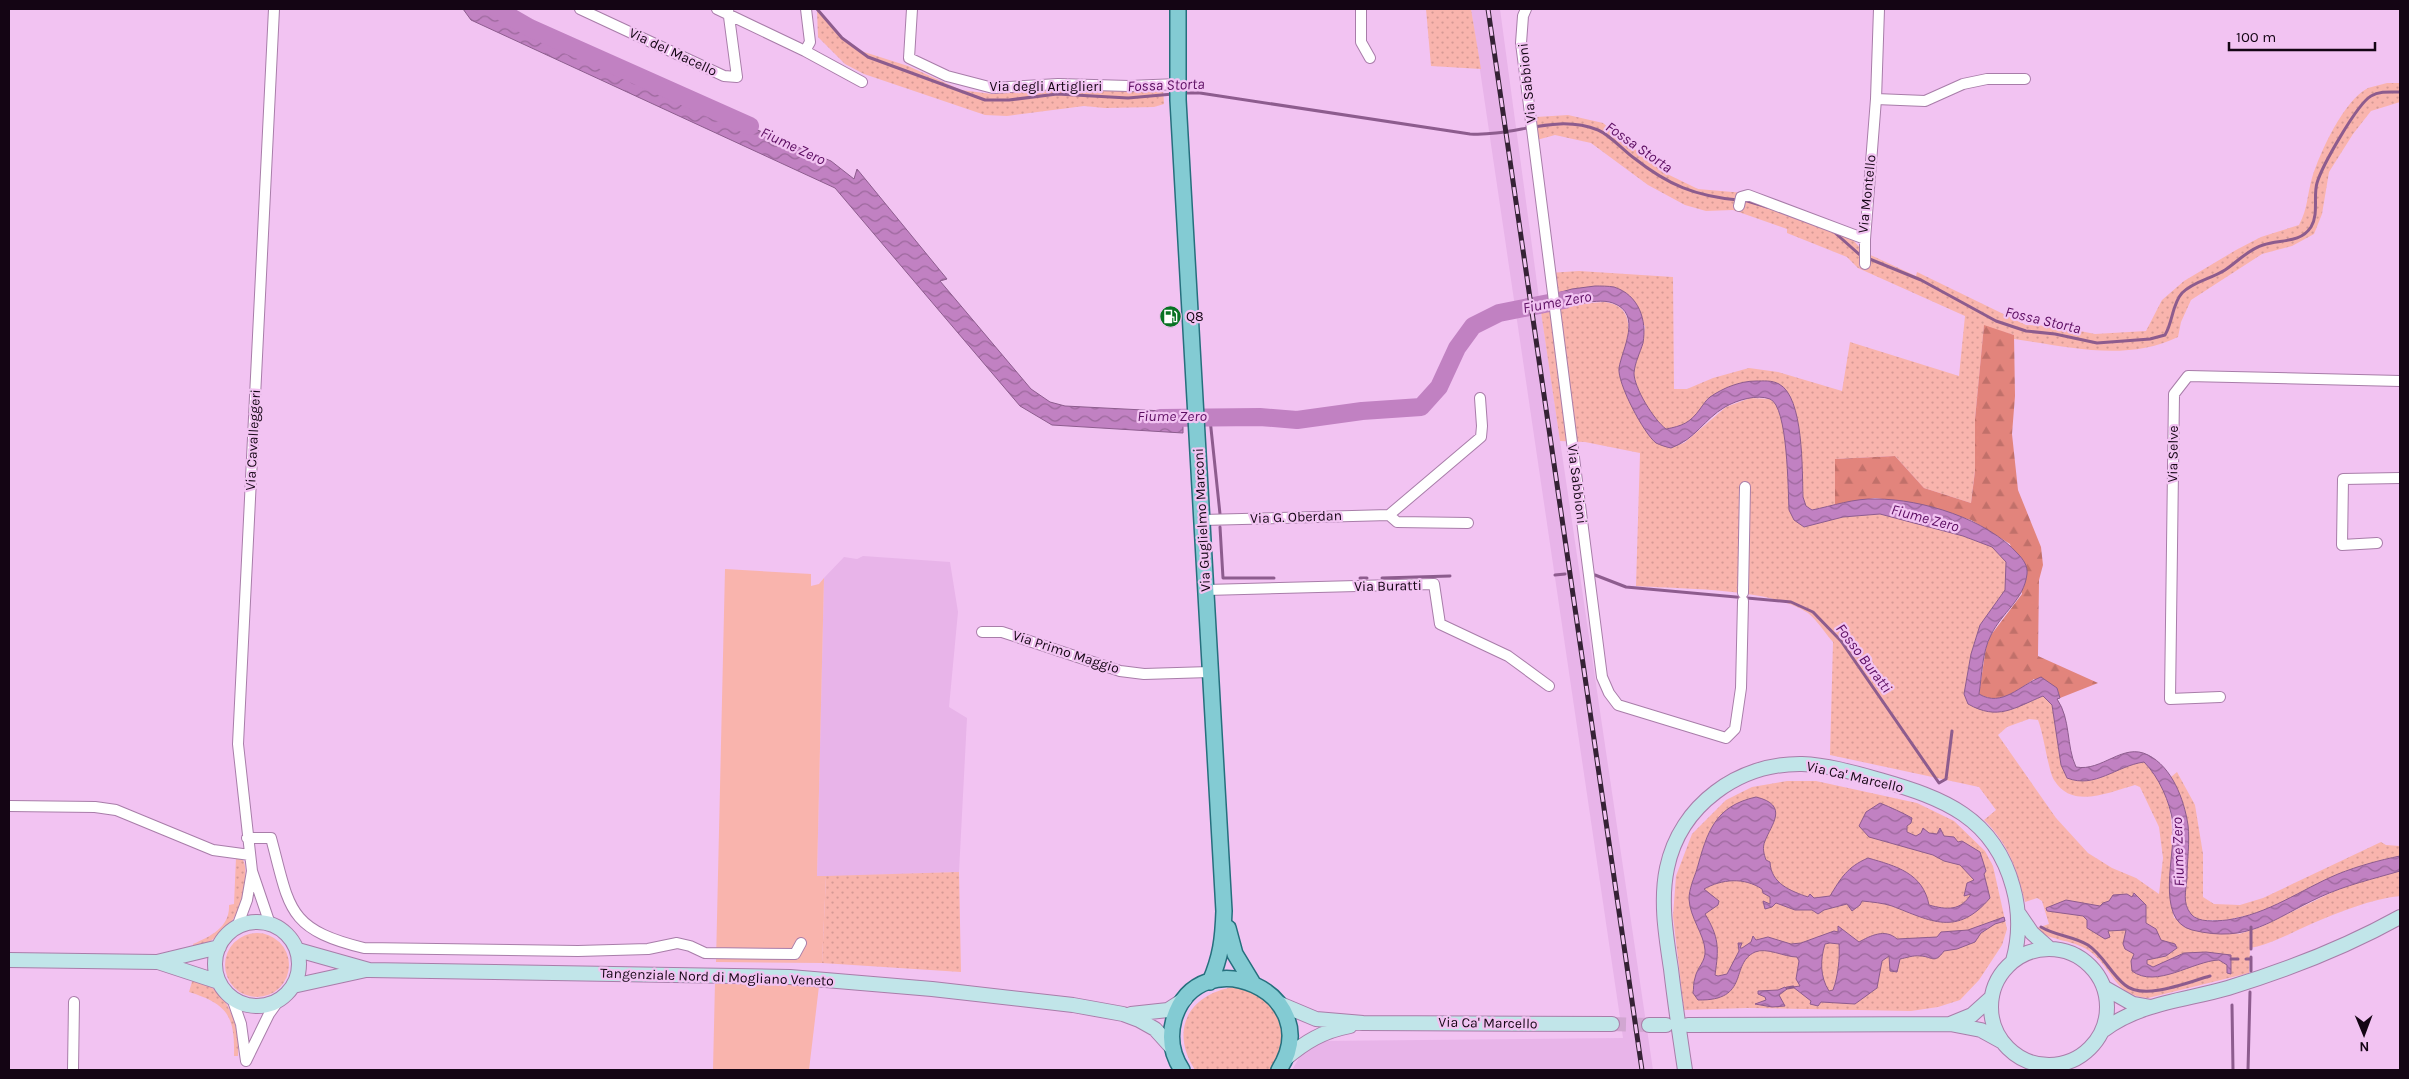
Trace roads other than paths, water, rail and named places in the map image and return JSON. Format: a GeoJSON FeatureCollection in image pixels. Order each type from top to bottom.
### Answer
{"type":"FeatureCollection","features":[{"type":"Feature","properties":{"kind":"main road","name":"Via Guglielmo Marconi"},"geometry":{"type":"LineString","coordinates":[[1178,9],[1178,100],[1224,912],[1223,944],[1219,962],[1210,982]]}},
{"type":"Feature","properties":{"kind":"main road","name":"Via Ca' Marcello"},"geometry":{"type":"LineString","coordinates":[[1685,1070],[1665,930],[1663,905],[1667,868],[1677,838],[1695,811],[1715,792],[1740,777],[1778,765],[1817,765],[1901,786],[1949,805],[1976,823],[1994,843],[2006,866],[2019,913],[2019,940],[2013,961]]}},
{"type":"Feature","properties":{"kind":"main road","name":"Via Guglielmo Marconi"},"geometry":{"type":"LineString","coordinates":[[1224,912],[1235,954],[1252,982]]}},
{"type":"Feature","properties":{"kind":"main road","name":"Via Ca' Marcello"},"geometry":{"type":"LineString","coordinates":[[2019,913],[2032,933],[2050,948]]}},
{"type":"Feature","properties":{"kind":"main road"},"geometry":{"type":"LineString","coordinates":[[2104,1030],[2129,1014],[2211,993],[2297,964],[2400,917]]}},
{"type":"Feature","properties":{"kind":"main road"},"geometry":{"type":"LineString","coordinates":[[248,923],[270,924],[283,930],[292,940],[298,950],[300,964],[293,986],[279,1000],[260,1006],[250,1006],[232,998],[219,982],[215,965],[219,947],[223,939],[237,927],[248,923]]}},
{"type":"Feature","properties":{"kind":"main road"},"geometry":{"type":"LineString","coordinates":[[9,960],[157,962],[219,947]]}},
{"type":"Feature","properties":{"kind":"main road","name":"Via Ca' Marcello"},"geometry":{"type":"LineString","coordinates":[[2050,948],[2073,954],[2093,968],[2105,988],[2108,1009],[2104,1030],[2091,1048],[2082,1056],[2067,1063],[2050,1066],[2028,1061],[2009,1049],[2002,1041],[1992,1020],[1992,997],[1999,977],[2013,961],[2037,950],[2050,948]]}},
{"type":"Feature","properties":{"kind":"main road"},"geometry":{"type":"LineString","coordinates":[[298,950],[369,970]]}},
{"type":"Feature","properties":{"kind":"main road"},"geometry":{"type":"LineString","coordinates":[[157,962],[219,982]]}},
{"type":"Feature","properties":{"kind":"main road"},"geometry":{"type":"LineString","coordinates":[[293,986],[369,970]]}},
{"type":"Feature","properties":{"kind":"main road","name":"Tangenziale Nord di Mogliano Veneto"},"geometry":{"type":"LineString","coordinates":[[369,970],[790,977],[932,989],[1073,1005],[1123,1014],[1158,1013],[1176,1006],[1185,999]]}},
{"type":"Feature","properties":{"kind":"main road","name":"Via Guglielmo Marconi"},"geometry":{"type":"LineString","coordinates":[[1182,1070],[1173,1049],[1171,1034],[1174,1020],[1185,999],[1195,990],[1210,982],[1233,978],[1252,982],[1264,989],[1278,1002],[1288,1027],[1288,1047],[1282,1065]]}},
{"type":"Feature","properties":{"kind":"main road"},"geometry":{"type":"LineString","coordinates":[[2105,988],[2133,1004],[2151,1007]]}},
{"type":"Feature","properties":{"kind":"main road","name":"Via Ca' Marcello"},"geometry":{"type":"LineString","coordinates":[[1950,1024],[1972,1015],[1992,997]]}},
{"type":"Feature","properties":{"kind":"main road"},"geometry":{"type":"LineString","coordinates":[[1278,1002],[1316,1019],[1363,1023]]}},
{"type":"Feature","properties":{"kind":"main road","name":"Tangenziale Nord di Mogliano Veneto"},"geometry":{"type":"LineString","coordinates":[[1123,1014],[1152,1027],[1173,1049]]}},
{"type":"Feature","properties":{"kind":"main road"},"geometry":{"type":"LineString","coordinates":[[1282,1065],[1305,1042],[1319,1034],[1363,1023]]}},
{"type":"Feature","properties":{"kind":"main road","name":"Via Ca' Marcello"},"geometry":{"type":"LineString","coordinates":[[1363,1023],[1612,1024]]}},
{"type":"Feature","properties":{"kind":"main road","name":"Via Ca' Marcello"},"geometry":{"type":"LineString","coordinates":[[1688,1025],[1950,1024],[1981,1030],[2002,1041]]}},
{"type":"Feature","properties":{"kind":"main road"},"geometry":{"type":"LineString","coordinates":[[1649,1025],[1666,1025]]}},
{"type":"Feature","properties":{"kind":"street","name":"Via Cavalleggeri"},"geometry":{"type":"LineString","coordinates":[[252,870],[238,744],[274,9]]}},
{"type":"Feature","properties":{"kind":"street","name":"Via del Macello"},"geometry":{"type":"LineString","coordinates":[[580,9],[724,76],[737,78],[729,12]]}},
{"type":"Feature","properties":{"kind":"street"},"geometry":{"type":"LineString","coordinates":[[717,9],[729,12],[862,82]]}},
{"type":"Feature","properties":{"kind":"street"},"geometry":{"type":"LineString","coordinates":[[805,51],[810,42],[806,9]]}},
{"type":"Feature","properties":{"kind":"street","name":"Via degli Artiglieri"},"geometry":{"type":"LineString","coordinates":[[912,9],[909,58],[956,78],[993,88],[1058,84],[1129,86],[1178,84]]}},
{"type":"Feature","properties":{"kind":"street"},"geometry":{"type":"LineString","coordinates":[[1361,9],[1361,42],[1370,58]]}},
{"type":"Feature","properties":{"kind":"street","name":"Via Sabbioni"},"geometry":{"type":"LineString","coordinates":[[1526,9],[1523,16],[1521,43],[1602,677],[1609,693],[1618,705],[1726,738],[1735,729],[1741,688],[1745,487]]}},
{"type":"Feature","properties":{"kind":"street","name":"Via Montello"},"geometry":{"type":"LineString","coordinates":[[1740,201],[1748,195],[1865,239],[1876,99],[1879,9]]}},
{"type":"Feature","properties":{"kind":"street"},"geometry":{"type":"LineString","coordinates":[[1876,99],[1925,101],[1963,84],[1987,79],[2025,79]]}},
{"type":"Feature","properties":{"kind":"street"},"geometry":{"type":"LineString","coordinates":[[1865,239],[1865,260]]}},
{"type":"Feature","properties":{"kind":"street","name":"Via Selve"},"geometry":{"type":"LineString","coordinates":[[2220,697],[2170,699],[2174,394],[2188,376],[2400,381]]}},
{"type":"Feature","properties":{"kind":"street"},"geometry":{"type":"LineString","coordinates":[[1390,514],[1481,437],[1480,398]]}},
{"type":"Feature","properties":{"kind":"street"},"geometry":{"type":"LineString","coordinates":[[2377,543],[2342,546],[2343,479],[2400,478]]}},
{"type":"Feature","properties":{"kind":"street","name":"Via G. Oberdan"},"geometry":{"type":"LineString","coordinates":[[1202,520],[1390,514],[1397,522],[1468,523]]}},
{"type":"Feature","properties":{"kind":"street","name":"Via Buratti"},"geometry":{"type":"LineString","coordinates":[[1206,590],[1434,584],[1440,624],[1508,656],[1548,686]]}},
{"type":"Feature","properties":{"kind":"street","name":"Via Primo Maggio"},"geometry":{"type":"LineString","coordinates":[[982,632],[1002,632],[1120,671],[1144,674],[1210,672]]}},
{"type":"Feature","properties":{"kind":"street"},"geometry":{"type":"LineString","coordinates":[[9,806],[95,807],[116,810],[213,850],[250,855]]}},
{"type":"Feature","properties":{"kind":"street"},"geometry":{"type":"LineString","coordinates":[[248,838],[272,838],[285,893],[292,909],[307,925],[332,940],[364,948],[586,951],[648,949],[677,943],[690,946],[705,953],[795,954],[802,943]]}},
{"type":"Feature","properties":{"kind":"street"},"geometry":{"type":"LineString","coordinates":[[252,870],[270,924]]}},
{"type":"Feature","properties":{"kind":"street"},"geometry":{"type":"LineString","coordinates":[[237,927],[247,900],[252,870]]}},
{"type":"Feature","properties":{"kind":"street"},"geometry":{"type":"LineString","coordinates":[[232,998],[241,1024],[245,1066]]}},
{"type":"Feature","properties":{"kind":"street"},"geometry":{"type":"LineString","coordinates":[[245,1066],[269,1014],[279,1000]]}},
{"type":"Feature","properties":{"kind":"street"},"geometry":{"type":"LineString","coordinates":[[74,1002],[74,1070]]}},
{"type":"Feature","properties":{"kind":"water"},"geometry":{"type":"Polygon","coordinates":[[[463,9],[492,9],[665,91],[831,161],[854,179],[857,169],[947,279],[940,281],[1031,389],[1050,402],[1065,406],[1183,412],[1183,433],[1052,425],[1020,406],[835,188],[471,20],[463,9]]]}},
{"type":"Feature","properties":{"kind":"water"},"geometry":{"type":"Polygon","coordinates":[[[1595,286],[1614,287],[1623,291],[1630,296],[1639,309],[1644,326],[1644,334],[1643,343],[1636,361],[1635,379],[1637,387],[1646,403],[1656,419],[1666,429],[1689,421],[1709,398],[1726,388],[1750,381],[1768,381],[1779,384],[1787,392],[1793,403],[1797,419],[1802,453],[1803,497],[1806,506],[1812,510],[1868,499],[1894,500],[1933,507],[1972,521],[2005,542],[2018,554],[2027,568],[2025,583],[2017,599],[1996,627],[1988,642],[1984,656],[1979,694],[1987,698],[2003,697],[2041,677],[2057,688],[2060,698],[2057,699],[2067,724],[2076,767],[2095,765],[2121,754],[2139,752],[2148,755],[2164,767],[2176,785],[2188,825],[2189,838],[2185,892],[2186,906],[2194,917],[2213,921],[2227,920],[2257,913],[2353,868],[2400,856],[2400,871],[2330,893],[2273,921],[2245,932],[2212,934],[2192,930],[2180,924],[2173,913],[2170,900],[2172,815],[2159,782],[2144,762],[2087,781],[2067,778],[2061,765],[2052,705],[2043,696],[2006,711],[1997,712],[1988,712],[1968,704],[1964,694],[1971,654],[1980,625],[2005,590],[2006,562],[1992,547],[1963,536],[1880,514],[1843,517],[1804,527],[1794,520],[1789,510],[1784,432],[1776,405],[1770,399],[1753,397],[1730,404],[1711,417],[1694,434],[1671,448],[1656,443],[1645,430],[1632,408],[1622,385],[1619,368],[1629,323],[1627,315],[1622,308],[1613,303],[1596,301],[1541,312],[1539,298],[1572,289],[1595,286]]]}},
{"type":"Feature","properties":{"kind":"water"},"geometry":{"type":"Polygon","coordinates":[[[1756,797],[1773,805],[1776,816],[1764,844],[1765,858],[1770,862],[1774,876],[1783,886],[1802,895],[1808,897],[1810,894],[1814,898],[1830,896],[1845,874],[1855,865],[1868,858],[1907,872],[1921,885],[1929,905],[1953,908],[1967,900],[1971,894],[1964,896],[1967,883],[1974,880],[1960,865],[1944,861],[1933,855],[1869,837],[1859,826],[1866,812],[1880,803],[1912,818],[1911,823],[1907,826],[1907,832],[1916,836],[1921,833],[1923,828],[1929,833],[1937,834],[1940,828],[1944,836],[1954,837],[1958,842],[1962,841],[1980,852],[1986,871],[1984,874],[1990,898],[1978,910],[1966,918],[1955,922],[1943,922],[1919,917],[1889,905],[1862,901],[1852,911],[1847,904],[1824,910],[1818,914],[1812,910],[1795,910],[1776,903],[1772,907],[1765,909],[1763,901],[1770,904],[1770,897],[1755,885],[1740,881],[1718,883],[1704,889],[1719,901],[1718,905],[1705,914],[1713,929],[1717,943],[1715,975],[1727,974],[1739,951],[1738,943],[1742,943],[1740,948],[1742,948],[1751,942],[1753,936],[1756,940],[1768,937],[1791,944],[1801,943],[1834,931],[1838,932],[1838,926],[1859,942],[1878,934],[1888,934],[1897,939],[1937,937],[1941,932],[1968,930],[2004,917],[2005,921],[1995,924],[1981,933],[1975,942],[1957,949],[1944,951],[1938,958],[1912,956],[1900,959],[1897,972],[1890,971],[1889,956],[1882,961],[1877,988],[1855,1004],[1821,1002],[1818,1006],[1810,1004],[1811,1001],[1793,987],[1800,986],[1796,979],[1799,961],[1797,957],[1770,951],[1755,952],[1747,958],[1737,981],[1726,995],[1715,999],[1698,1000],[1693,993],[1694,982],[1704,958],[1705,950],[1690,906],[1690,891],[1709,832],[1722,814],[1742,801],[1756,797]],[[1825,944],[1823,950],[1822,974],[1829,991],[1833,990],[1836,979],[1839,944],[1825,944]]]}},
{"type":"Feature","properties":{"kind":"water"},"geometry":{"type":"Polygon","coordinates":[[[2134,893],[2146,905],[2146,923],[2156,929],[2161,940],[2175,944],[2177,948],[2166,956],[2147,960],[2147,964],[2153,967],[2184,953],[2206,952],[2231,955],[2231,974],[2227,973],[2227,965],[2219,960],[2209,961],[2163,976],[2142,976],[2132,971],[2131,961],[2134,954],[2125,949],[2123,944],[2126,930],[2108,931],[2110,937],[2105,939],[2087,928],[2087,920],[2083,916],[2047,911],[2046,908],[2066,900],[2100,906],[2109,901],[2113,895],[2127,894],[2132,897],[2134,893]]]}},
{"type":"Feature","properties":{"kind":"water"},"geometry":{"type":"Polygon","coordinates":[[[1785,987],[1787,989],[1779,995],[1785,1006],[1772,1007],[1755,1004],[1766,1000],[1765,997],[1758,994],[1758,991],[1778,990],[1785,987]]]}},
{"type":"Feature","properties":{"kind":"waterway","name":"Fiume Zero"},"geometry":{"type":"LineString","coordinates":[[497,9],[530,28],[750,126]]}},
{"type":"Feature","properties":{"kind":"waterway","name":"Fossa Storta"},"geometry":{"type":"LineString","coordinates":[[817,9],[842,38],[868,57],[985,100],[1009,100],[1057,94],[1128,98],[1173,94]]}},
{"type":"Feature","properties":{"kind":"waterway","name":"Fossa Storta"},"geometry":{"type":"LineString","coordinates":[[1833,231],[1860,255],[1921,280],[1996,321],[2026,331],[2055,334],[2097,343],[2150,339],[2165,335],[2176,302],[2187,289],[2225,270],[2258,247],[2269,243],[2295,239],[2306,232],[2311,227],[2315,216],[2316,188],[2320,175],[2357,111],[2374,94],[2400,92]]}},
{"type":"Feature","properties":{"kind":"waterway","name":"Fossa Storta"},"geometry":{"type":"LineString","coordinates":[[1182,93],[1200,93],[1470,134],[1486,134],[1550,125],[1582,125],[1603,132],[1646,167],[1683,188],[1708,196],[1738,200]]}},
{"type":"Feature","properties":{"kind":"waterway","name":"Fossa Storta"},"geometry":{"type":"LineString","coordinates":[[1744,200],[1767,207]]}},
{"type":"Feature","properties":{"kind":"waterway","name":"Fiume Zero"},"geometry":{"type":"LineString","coordinates":[[1160,418],[1260,417],[1297,420],[1362,411],[1421,407],[1439,387],[1457,348],[1473,326],[1499,313],[1564,300]]}},
{"type":"Feature","properties":{"kind":"waterway","name":"Fosso Buratti"},"geometry":{"type":"LineString","coordinates":[[1210,419],[1220,514]]}},
{"type":"Feature","properties":{"kind":"waterway","name":"Fosso Buratti"},"geometry":{"type":"LineString","coordinates":[[1220,527],[1223,578],[1274,578]]}},
{"type":"Feature","properties":{"kind":"waterway","name":"Fosso Buratti"},"geometry":{"type":"LineString","coordinates":[[1555,575],[1565,574]]}},
{"type":"Feature","properties":{"kind":"waterway","name":"Fosso Buratti"},"geometry":{"type":"LineString","coordinates":[[1595,575],[1626,587],[1791,602],[1813,612],[1841,641],[1939,783],[1946,779],[1952,731]]}},
{"type":"Feature","properties":{"kind":"waterway","name":"Fosso Buratti"},"geometry":{"type":"LineString","coordinates":[[1382,578],[1450,576]]}},
{"type":"Feature","properties":{"kind":"waterway","name":"Fosso Buratti"},"geometry":{"type":"LineString","coordinates":[[1360,578],[1367,578]]}},
{"type":"Feature","properties":{"kind":"waterway"},"geometry":{"type":"LineString","coordinates":[[2041,927],[2094,949],[2115,975],[2125,985],[2133,989],[2143,991],[2166,989],[2210,976]]}},
{"type":"Feature","properties":{"kind":"waterway"},"geometry":{"type":"LineString","coordinates":[[2251,927],[2251,949]]}},
{"type":"Feature","properties":{"kind":"waterway"},"geometry":{"type":"LineString","coordinates":[[2251,957],[2251,971]]}},
{"type":"Feature","properties":{"kind":"waterway"},"geometry":{"type":"LineString","coordinates":[[2231,959],[2238,959]]}},
{"type":"Feature","properties":{"kind":"waterway"},"geometry":{"type":"LineString","coordinates":[[2246,959],[2251,959]]}},
{"type":"Feature","properties":{"kind":"waterway"},"geometry":{"type":"LineString","coordinates":[[1787,988],[1793,987]]}},
{"type":"Feature","properties":{"kind":"waterway"},"geometry":{"type":"LineString","coordinates":[[2248,1070],[2250,992]]}},
{"type":"Feature","properties":{"kind":"waterway","name":"Fosso Buratti"},"geometry":{"type":"LineString","coordinates":[[2232,1005],[2233,1070]]}},
{"type":"Feature","properties":{"kind":"tunnel"},"geometry":{"type":"LineString","coordinates":[[1612,1024],[1649,1025]]}},
{"type":"Feature","properties":{"kind":"railway"},"geometry":{"type":"LineString","coordinates":[[1488,9],[1642,1070]]}},
{"type":"Feature","properties":{"kind":"place","name":"Q8"},"geometry":{"type":"Point","coordinates":[1170,316]}}]}
